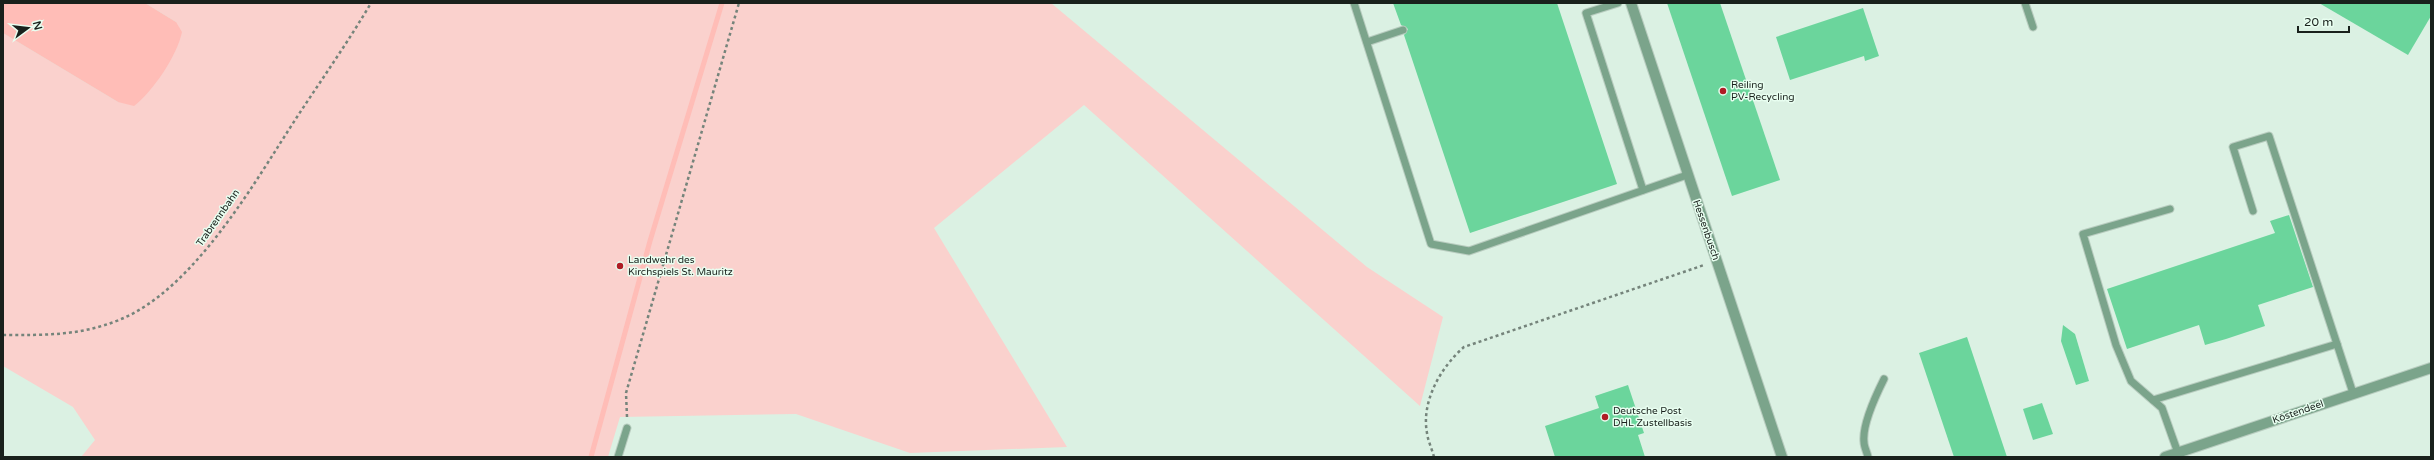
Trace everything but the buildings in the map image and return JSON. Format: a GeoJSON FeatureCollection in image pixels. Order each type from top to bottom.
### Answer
{"type":"FeatureCollection","features":[{"type":"Feature","properties":{"kind":"street","name":"Hessenbusch"},"geometry":{"type":"LineString","coordinates":[[1631,3],[1782,457]]}},
{"type":"Feature","properties":{"kind":"street","name":"Köstendeel"},"geometry":{"type":"LineString","coordinates":[[2165,457],[2431,368]]}},
{"type":"Feature","properties":{"kind":"lane"},"geometry":{"type":"LineString","coordinates":[[1354,3],[1431,244],[1469,251],[1687,175]]}},
{"type":"Feature","properties":{"kind":"lane"},"geometry":{"type":"LineString","coordinates":[[1618,3],[1586,13],[1644,190]]}},
{"type":"Feature","properties":{"kind":"lane"},"geometry":{"type":"LineString","coordinates":[[2025,3],[2033,27]]}},
{"type":"Feature","properties":{"kind":"lane"},"geometry":{"type":"LineString","coordinates":[[1367,42],[1403,30]]}},
{"type":"Feature","properties":{"kind":"lane"},"geometry":{"type":"LineString","coordinates":[[2253,211],[2233,147],[2270,136],[2353,393]]}},
{"type":"Feature","properties":{"kind":"lane"},"geometry":{"type":"LineString","coordinates":[[2170,209],[2083,234],[2116,344],[2130,381],[2162,408],[2178,452]]}},
{"type":"Feature","properties":{"kind":"lane"},"geometry":{"type":"LineString","coordinates":[[2153,400],[2337,344]]}},
{"type":"Feature","properties":{"kind":"lane"},"geometry":{"type":"LineString","coordinates":[[1868,457],[1864,442],[1867,426],[1876,395],[1884,379]]}},
{"type":"Feature","properties":{"kind":"lane"},"geometry":{"type":"LineString","coordinates":[[618,457],[627,428]]}},
{"type":"Feature","properties":{"kind":"path","name":"Trabrennbahn"},"geometry":{"type":"LineString","coordinates":[[3,335],[81,332],[120,320],[163,295],[207,250],[271,157],[371,3]]}},
{"type":"Feature","properties":{"kind":"path"},"geometry":{"type":"LineString","coordinates":[[627,428],[626,393],[739,3]]}},
{"type":"Feature","properties":{"kind":"path"},"geometry":{"type":"LineString","coordinates":[[1434,457],[1426,432],[1426,408],[1438,380],[1452,358],[1464,347],[1716,261]]}},
{"type":"Feature","properties":{"kind":"shaded area"},"geometry":{"type":"Polygon","coordinates":[[[3,3],[145,3],[176,22],[182,32],[170,62],[149,91],[134,106],[118,102],[3,33],[3,3]]]}},
{"type":"Feature","properties":{"kind":"shaded area"},"geometry":{"type":"Polygon","coordinates":[[[145,3],[1051,3],[1367,267],[1443,317],[1420,406],[1084,105],[934,228],[1067,447],[910,453],[796,414],[620,417],[608,457],[81,457],[95,440],[73,407],[3,366],[3,33],[118,102],[176,22],[145,3]]]}},
{"type":"Feature","properties":{"kind":"waterway"},"geometry":{"type":"LineString","coordinates":[[591,457],[650,241],[722,3]]}},
{"type":"Feature","properties":{"kind":"place","name":"Reiling PV-Recycling"},"geometry":{"type":"Point","coordinates":[1723,91]}},
{"type":"Feature","properties":{"kind":"place","name":"Landwehr des Kirchspiels St. Mauritz"},"geometry":{"type":"Point","coordinates":[620,266]}},
{"type":"Feature","properties":{"kind":"place","name":"Deutsche Post DHL Zustellbasis"},"geometry":{"type":"Point","coordinates":[1605,417]}}]}
